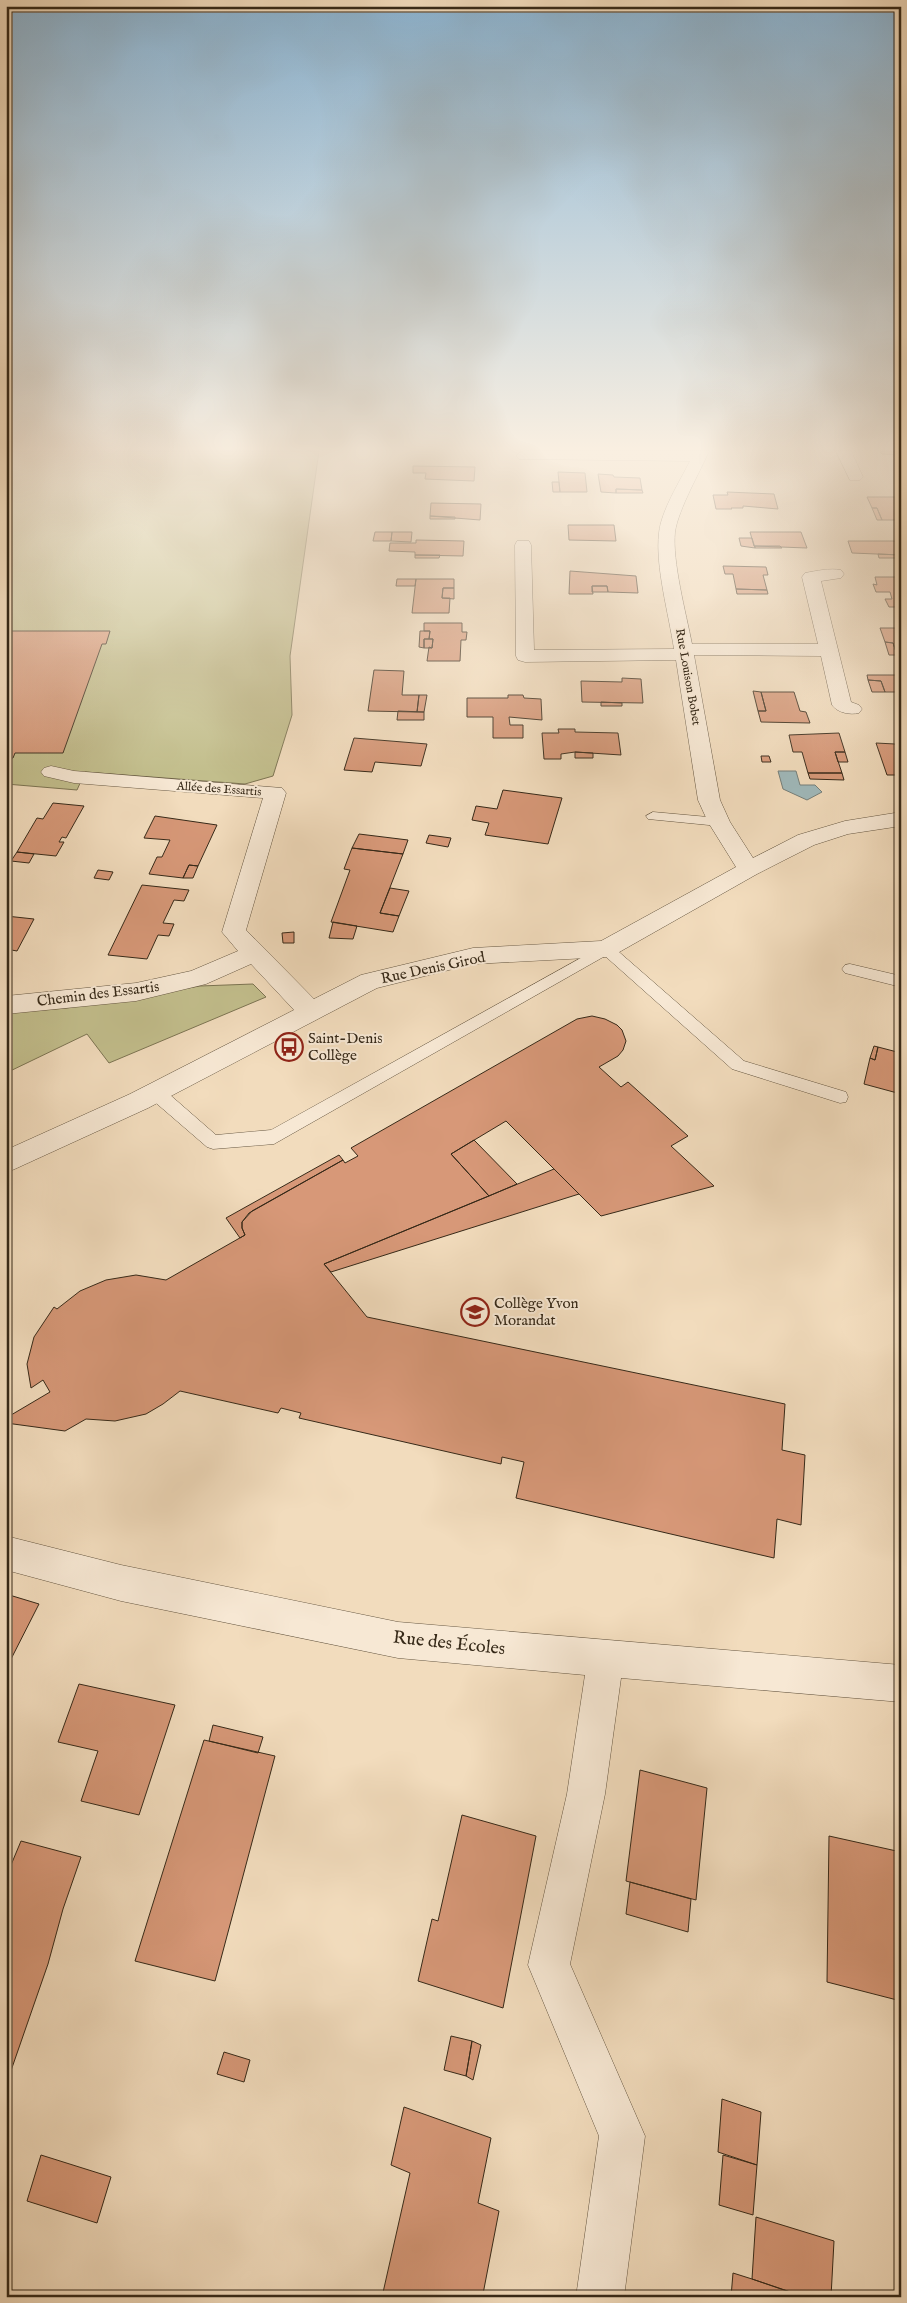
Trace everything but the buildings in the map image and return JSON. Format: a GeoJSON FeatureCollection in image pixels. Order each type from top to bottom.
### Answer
{"type":"FeatureCollection","features":[{"type":"Feature","properties":{"kind":"street"},"geometry":{"type":"LineString","coordinates":[[523,558],[525,656],[684,651],[829,650]]}},
{"type":"Feature","properties":{"kind":"street","name":"Rue Louison Bobet"},"geometry":{"type":"LineString","coordinates":[[668,558],[709,797],[719,822],[749,869]]}},
{"type":"Feature","properties":{"kind":"street"},"geometry":{"type":"LineString","coordinates":[[834,574],[811,577],[842,705],[852,710]]}},
{"type":"Feature","properties":{"kind":"street","name":"Allée des Essartis"},"geometry":{"type":"LineString","coordinates":[[51,772],[74,777],[274,794],[234,932],[253,954]]}},
{"type":"Feature","properties":{"kind":"street","name":"Rue Denis Girod"},"geometry":{"type":"LineString","coordinates":[[6,1162],[155,1092],[370,981],[473,956],[606,949],[749,869],[806,840],[845,828],[901,819]]}},
{"type":"Feature","properties":{"kind":"street"},"geometry":{"type":"LineString","coordinates":[[253,954],[311,1012]]}},
{"type":"Feature","properties":{"kind":"street","name":"Chemin des Essartis"},"geometry":{"type":"LineString","coordinates":[[6,1005],[136,992],[198,978],[253,954]]}},
{"type":"Feature","properties":{"kind":"street","name":"Rue des Écoles"},"geometry":{"type":"LineString","coordinates":[[6,1552],[121,1583],[398,1640],[606,1660],[901,1684]]}},
{"type":"Feature","properties":{"kind":"street"},"geometry":{"type":"LineString","coordinates":[[600,2297],[622,2136],[549,1965],[586,1794],[606,1660]]}},
{"type":"Feature","properties":{"kind":"lane"},"geometry":{"type":"LineString","coordinates":[[653,816],[719,822]]}},
{"type":"Feature","properties":{"kind":"lane"},"geometry":{"type":"LineString","coordinates":[[155,1092],[213,1142],[274,1137],[606,949],[738,1065],[840,1097]]}},
{"type":"Feature","properties":{"kind":"lane"},"geometry":{"type":"LineString","coordinates":[[850,969],[901,982]]}},
{"type":"Feature","properties":{"kind":"shaded area"},"geometry":{"type":"Polygon","coordinates":[[[6,558],[304,558],[290,656],[292,715],[273,776],[245,784],[85,772],[77,790],[6,784],[6,558]]]}},
{"type":"Feature","properties":{"kind":"shaded area"},"geometry":{"type":"Polygon","coordinates":[[[253,984],[266,997],[109,1063],[87,1034],[6,1073],[6,1013],[66,1008],[200,986],[253,984]]]}},
{"type":"Feature","properties":{"kind":"water"},"geometry":{"type":"Polygon","coordinates":[[[778,771],[796,771],[800,785],[815,785],[822,792],[807,800],[783,789],[778,771]]]}},
{"type":"Feature","properties":{"kind":"place","name":"Saint-Denis Collège"},"geometry":{"type":"Point","coordinates":[289,1047]}},
{"type":"Feature","properties":{"kind":"place","name":"Collège Yvon Morandat"},"geometry":{"type":"Point","coordinates":[475,1312]}}]}
